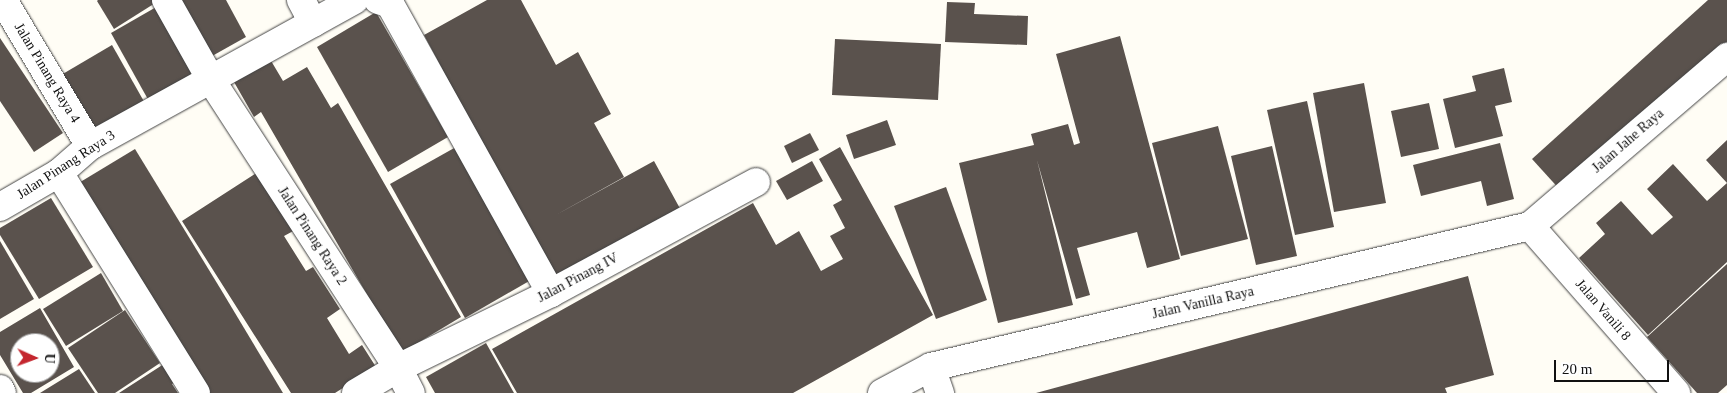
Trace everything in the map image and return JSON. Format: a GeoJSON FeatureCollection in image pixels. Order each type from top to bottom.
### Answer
{"type":"FeatureCollection","features":[{"type":"Feature","properties":{"kind":"street","name":"Jalan Pinang Raya 4"},"geometry":{"type":"LineString","coordinates":[[4,0],[90,146]]}},
{"type":"Feature","properties":{"kind":"street","name":"Jalan Pinang Raya 2"},"geometry":{"type":"LineString","coordinates":[[166,0],[211,80],[398,368],[411,393]]}},
{"type":"Feature","properties":{"kind":"street","name":"Jalan Pinang Raya 3"},"geometry":{"type":"LineString","coordinates":[[0,207],[59,173],[90,146],[211,80],[307,12],[354,0]]}},
{"type":"Feature","properties":{"kind":"street"},"geometry":{"type":"LineString","coordinates":[[378,0],[390,4],[551,293]]}},
{"type":"Feature","properties":{"kind":"street","name":"Jalan Jahe Raya"},"geometry":{"type":"LineString","coordinates":[[1530,226],[1727,57]]}},
{"type":"Feature","properties":{"kind":"street"},"geometry":{"type":"LineString","coordinates":[[59,173],[196,393]]}},
{"type":"Feature","properties":{"kind":"street","name":"Jalan Pinang IV"},"geometry":{"type":"LineString","coordinates":[[356,393],[398,368],[551,293],[756,182]]}},
{"type":"Feature","properties":{"kind":"street","name":"Jalan Vanilla Raya"},"geometry":{"type":"LineString","coordinates":[[882,393],[931,367],[1530,226]]}},
{"type":"Feature","properties":{"kind":"street","name":"Jalan Vanili 8"},"geometry":{"type":"LineString","coordinates":[[1530,226],[1676,393]]}},
{"type":"Feature","properties":{"kind":"street"},"geometry":{"type":"LineString","coordinates":[[931,367],[940,393]]}},
{"type":"Feature","properties":{"kind":"street"},"geometry":{"type":"LineString","coordinates":[[0,389],[2,393]]}},
{"type":"Feature","properties":{"kind":"building"},"geometry":{"type":"Polygon","coordinates":[[[98,0],[160,0],[114,29],[98,0]]]}},
{"type":"Feature","properties":{"kind":"building"},"geometry":{"type":"Polygon","coordinates":[[[171,0],[226,0],[246,37],[205,60],[171,0]]]}},
{"type":"Feature","properties":{"kind":"building"},"geometry":{"type":"Polygon","coordinates":[[[487,0],[521,0],[556,65],[578,52],[611,114],[594,123],[624,177],[554,216],[654,161],[683,214],[556,282],[424,35],[487,0]]]}},
{"type":"Feature","properties":{"kind":"building"},"geometry":{"type":"Polygon","coordinates":[[[1708,0],[1727,0],[1727,42],[1562,192],[1532,159],[1708,0]]]}},
{"type":"Feature","properties":{"kind":"building"},"geometry":{"type":"Polygon","coordinates":[[[947,2],[975,3],[974,14],[1028,16],[1027,45],[945,42],[947,2]]]}},
{"type":"Feature","properties":{"kind":"building"},"geometry":{"type":"Polygon","coordinates":[[[158,6],[198,75],[150,103],[111,33],[158,6]]]}},
{"type":"Feature","properties":{"kind":"building"},"geometry":{"type":"Polygon","coordinates":[[[376,12],[448,137],[388,172],[317,47],[376,12]]]}},
{"type":"Feature","properties":{"kind":"building"},"geometry":{"type":"Polygon","coordinates":[[[1120,36],[1180,259],[1147,268],[1137,232],[1077,248],[1090,295],[1076,299],[1037,160],[1073,305],[998,323],[959,163],[1034,145],[1031,134],[1068,124],[1074,145],[1080,143],[1056,54],[1120,36]]]}},
{"type":"Feature","properties":{"kind":"building"},"geometry":{"type":"Polygon","coordinates":[[[0,38],[63,133],[34,152],[0,101],[0,38]]]}},
{"type":"Feature","properties":{"kind":"building"},"geometry":{"type":"Polygon","coordinates":[[[835,39],[941,44],[938,100],[832,95],[835,39]]]}},
{"type":"Feature","properties":{"kind":"building"},"geometry":{"type":"Polygon","coordinates":[[[112,45],[146,105],[95,135],[61,75],[112,45]]]}},
{"type":"Feature","properties":{"kind":"building"},"geometry":{"type":"Polygon","coordinates":[[[267,54],[283,81],[307,67],[331,108],[338,103],[461,317],[401,353],[261,112],[254,117],[230,75],[267,54]]]}},
{"type":"Feature","properties":{"kind":"building"},"geometry":{"type":"Polygon","coordinates":[[[1504,68],[1512,102],[1495,106],[1503,136],[1455,148],[1443,99],[1476,91],[1472,76],[1504,68]]]}},
{"type":"Feature","properties":{"kind":"building"},"geometry":{"type":"Polygon","coordinates":[[[1364,83],[1386,203],[1334,212],[1313,93],[1364,83]]]}},
{"type":"Feature","properties":{"kind":"building"},"geometry":{"type":"Polygon","coordinates":[[[1307,101],[1334,227],[1295,235],[1267,110],[1307,101]]]}},
{"type":"Feature","properties":{"kind":"building"},"geometry":{"type":"Polygon","coordinates":[[[1429,103],[1439,149],[1401,157],[1391,111],[1429,103]]]}},
{"type":"Feature","properties":{"kind":"building"},"geometry":{"type":"Polygon","coordinates":[[[887,120],[896,145],[854,159],[846,135],[887,120]]]}},
{"type":"Feature","properties":{"kind":"building"},"geometry":{"type":"Polygon","coordinates":[[[1218,126],[1248,239],[1181,256],[1152,143],[1218,126]]]}},
{"type":"Feature","properties":{"kind":"building"},"geometry":{"type":"Polygon","coordinates":[[[810,133],[819,150],[792,163],[784,146],[810,133]]]}},
{"type":"Feature","properties":{"kind":"building"},"geometry":{"type":"Polygon","coordinates":[[[1727,140],[1727,183],[1706,160],[1727,140]]]}},
{"type":"Feature","properties":{"kind":"building"},"geometry":{"type":"Polygon","coordinates":[[[1500,143],[1514,199],[1487,206],[1481,181],[1421,196],[1413,165],[1500,143]]]}},
{"type":"Feature","properties":{"kind":"building"},"geometry":{"type":"Polygon","coordinates":[[[1272,146],[1297,256],[1256,265],[1231,156],[1272,146]]]}},
{"type":"Feature","properties":{"kind":"building"},"geometry":{"type":"Polygon","coordinates":[[[456,147],[531,280],[465,318],[390,184],[456,147]]]}},
{"type":"Feature","properties":{"kind":"building"},"geometry":{"type":"Polygon","coordinates":[[[840,147],[933,315],[793,393],[517,393],[492,349],[753,203],[776,245],[799,231],[821,271],[843,259],[830,236],[845,228],[833,205],[842,200],[819,159],[840,147]]]}},
{"type":"Feature","properties":{"kind":"building"},"geometry":{"type":"Polygon","coordinates":[[[135,149],[283,393],[203,393],[77,184],[135,149]]]}},
{"type":"Feature","properties":{"kind":"building"},"geometry":{"type":"Polygon","coordinates":[[[812,161],[823,181],[787,200],[776,181],[812,161]]]}},
{"type":"Feature","properties":{"kind":"building"},"geometry":{"type":"Polygon","coordinates":[[[1673,164],[1707,201],[1727,183],[1727,262],[1648,335],[1579,258],[1605,234],[1596,223],[1621,201],[1652,235],[1673,217],[1647,189],[1673,164]]]}},
{"type":"Feature","properties":{"kind":"building"},"geometry":{"type":"Polygon","coordinates":[[[261,170],[297,229],[284,236],[306,271],[313,267],[340,309],[327,318],[349,354],[362,345],[376,367],[335,393],[291,393],[182,221],[261,170]]]}},
{"type":"Feature","properties":{"kind":"building"},"geometry":{"type":"Polygon","coordinates":[[[946,187],[987,300],[936,319],[894,206],[946,187]]]}},
{"type":"Feature","properties":{"kind":"building"},"geometry":{"type":"Polygon","coordinates":[[[51,198],[93,267],[39,299],[0,235],[0,228],[51,198]]]}},
{"type":"Feature","properties":{"kind":"building"},"geometry":{"type":"Polygon","coordinates":[[[0,241],[34,299],[0,319],[0,241]]]}},
{"type":"Feature","properties":{"kind":"building"},"geometry":{"type":"Polygon","coordinates":[[[1727,264],[1727,385],[1718,393],[1697,393],[1647,337],[1727,264]]]}},
{"type":"Feature","properties":{"kind":"building"},"geometry":{"type":"Polygon","coordinates":[[[101,273],[123,311],[66,346],[60,333],[58,333],[43,309],[101,273]]]}},
{"type":"Feature","properties":{"kind":"building"},"geometry":{"type":"Polygon","coordinates":[[[1468,276],[1494,375],[1445,388],[1447,393],[1036,393],[1468,276]]]}},
{"type":"Feature","properties":{"kind":"building"},"geometry":{"type":"Polygon","coordinates":[[[40,308],[54,333],[10,333],[10,372],[0,355],[0,332],[40,308]]]}},
{"type":"Feature","properties":{"kind":"building"},"geometry":{"type":"Polygon","coordinates":[[[125,310],[160,363],[115,393],[98,393],[68,348],[125,310]]]}},
{"type":"Feature","properties":{"kind":"building"},"geometry":{"type":"Polygon","coordinates":[[[60,343],[74,367],[60,375],[60,343]]]}},
{"type":"Feature","properties":{"kind":"building"},"geometry":{"type":"Polygon","coordinates":[[[486,343],[514,393],[435,393],[426,377],[486,343]]]}},
{"type":"Feature","properties":{"kind":"building"},"geometry":{"type":"Polygon","coordinates":[[[167,362],[179,380],[172,384],[178,393],[119,393],[167,362]]]}},
{"type":"Feature","properties":{"kind":"building"},"geometry":{"type":"Polygon","coordinates":[[[79,369],[95,393],[40,393],[56,383],[60,383],[60,381],[79,369]]]}},
{"type":"Feature","properties":{"kind":"building"},"geometry":{"type":"Polygon","coordinates":[[[17,383],[48,383],[31,393],[23,393],[17,383]]]}}]}
